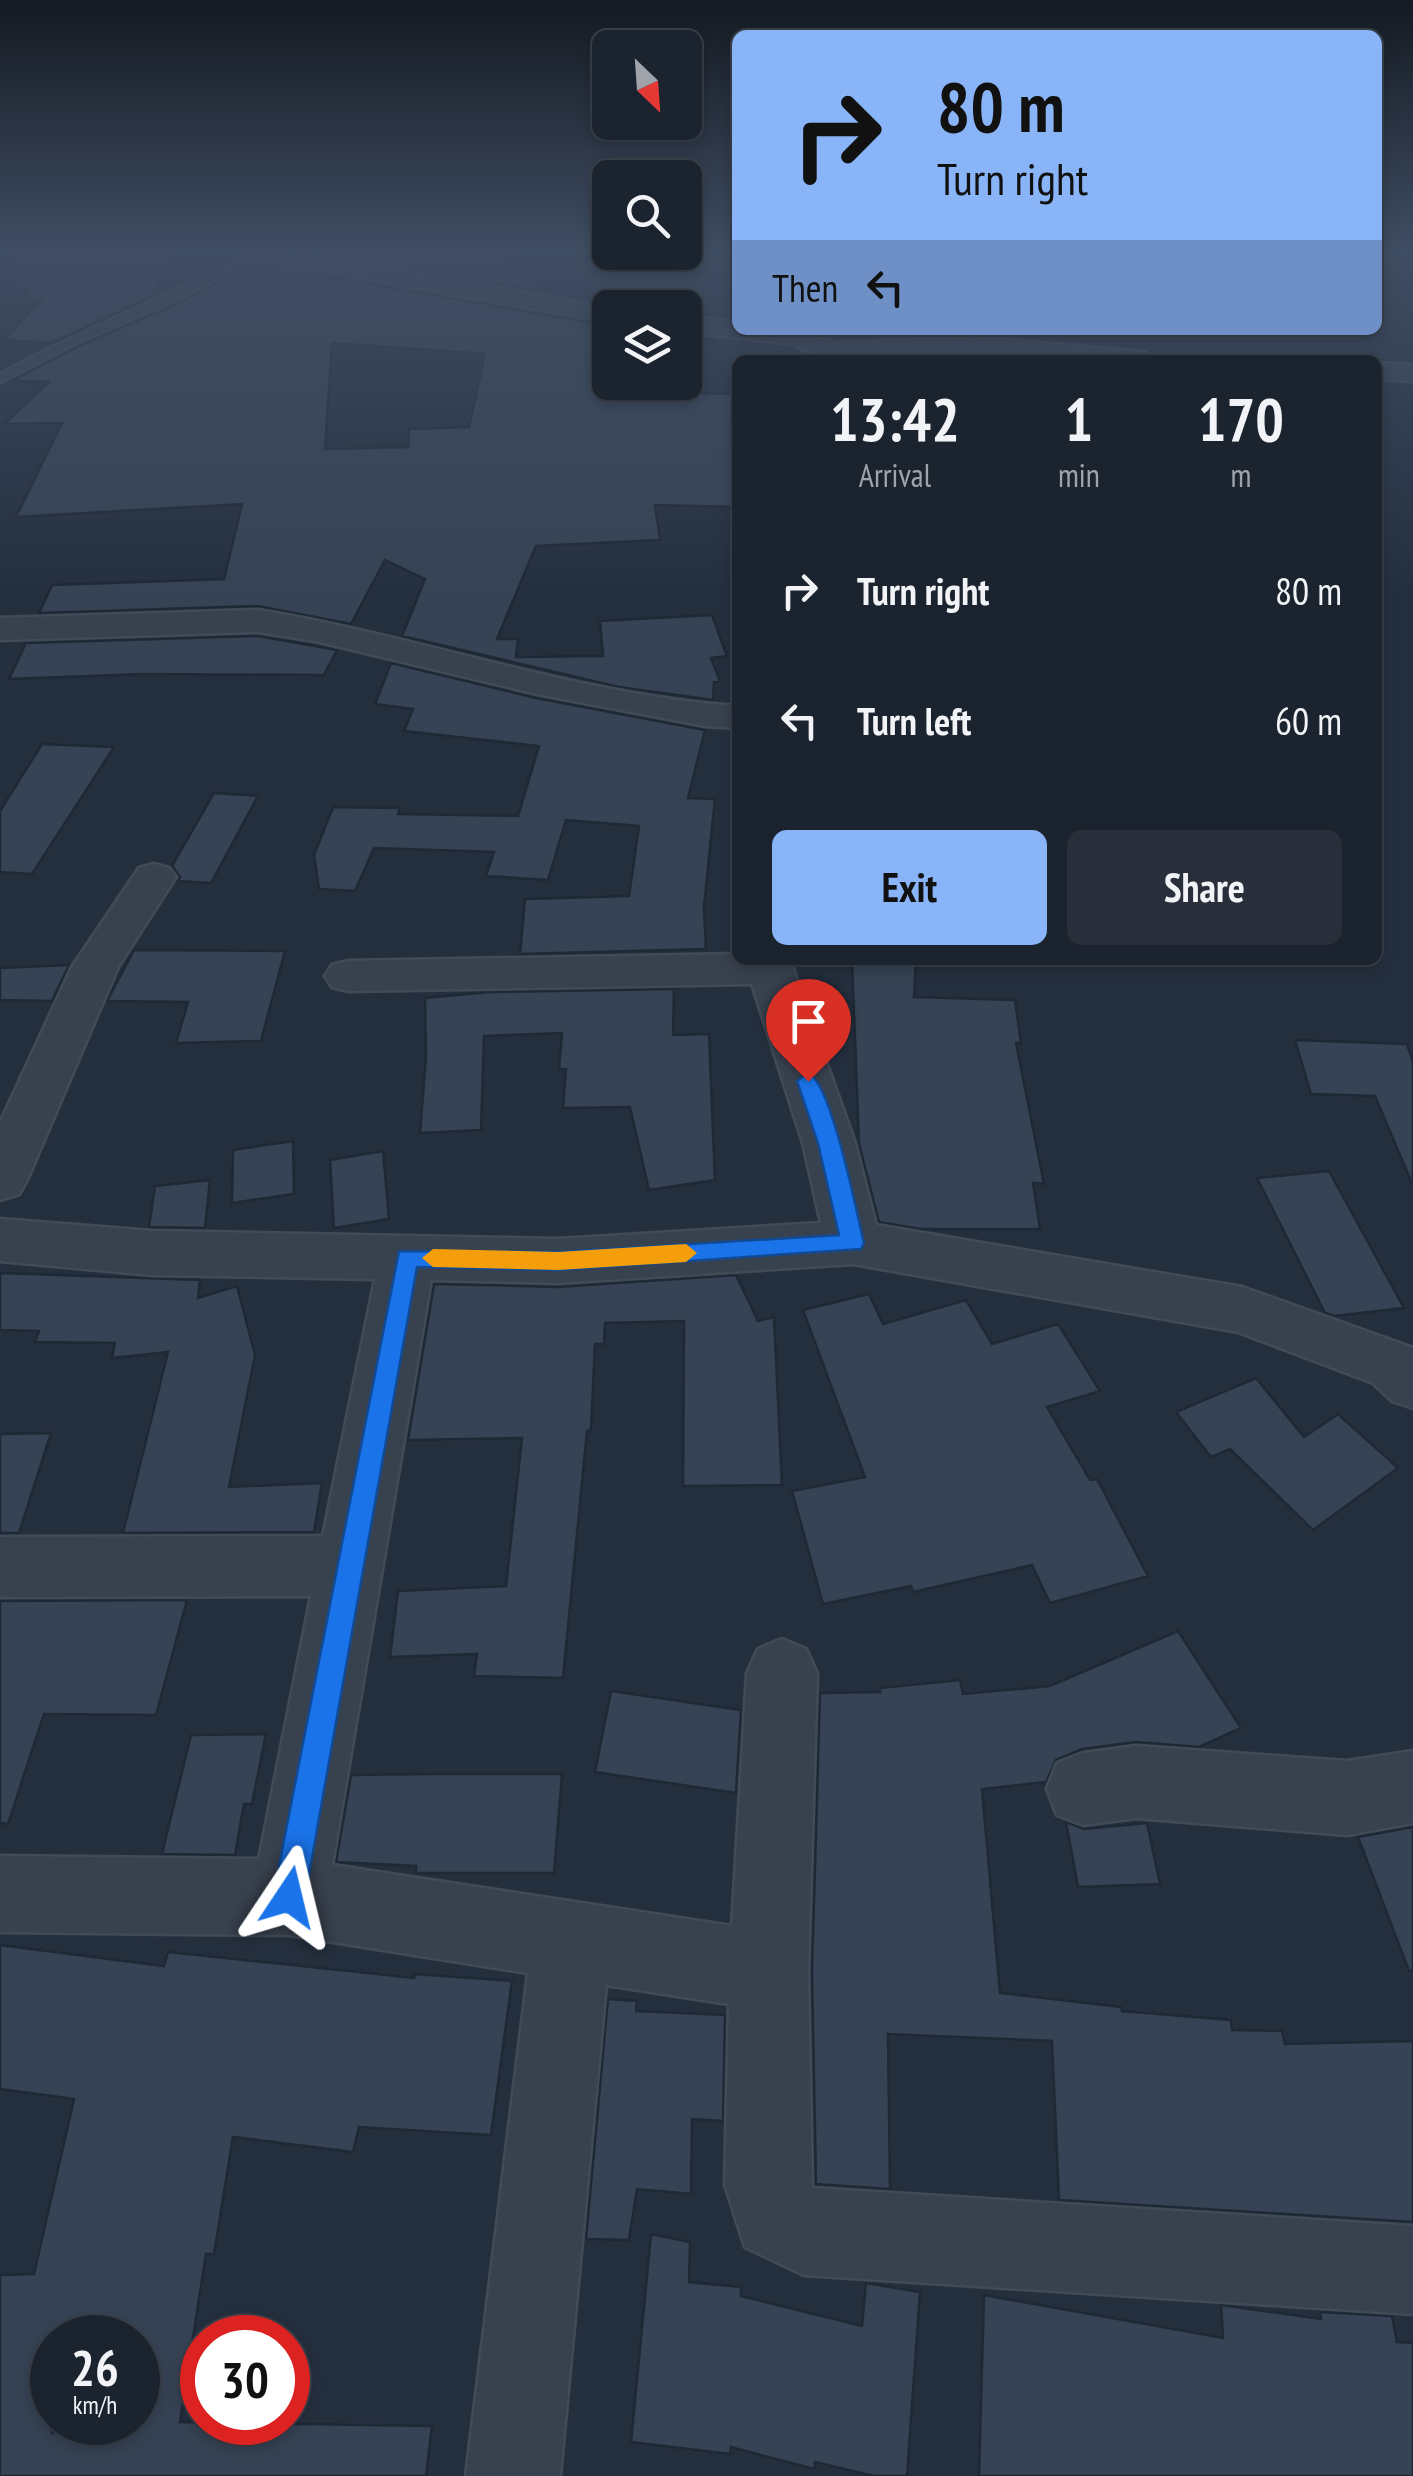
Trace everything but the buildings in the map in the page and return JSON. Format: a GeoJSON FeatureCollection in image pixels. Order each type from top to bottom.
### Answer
{"type":"FeatureCollection","features":[{"type":"Feature","properties":{"kind":"street"},"geometry":{"type":"LineString","coordinates":[[1382,371],[1413,373]]}},
{"type":"Feature","properties":{"kind":"street"},"geometry":{"type":"LineString","coordinates":[[0,630],[258,621],[315,630],[537,683],[704,715],[732,717]]}},
{"type":"Feature","properties":{"kind":"street"},"geometry":{"type":"LineString","coordinates":[[0,1180],[96,968],[154,877]]}},
{"type":"Feature","properties":{"kind":"street"},"geometry":{"type":"LineString","coordinates":[[348,976],[733,965]]}},
{"type":"Feature","properties":{"kind":"street"},"geometry":{"type":"LineString","coordinates":[[768,965],[829,1143],[853,1243]]}},
{"type":"Feature","properties":{"kind":"street"},"geometry":{"type":"LineString","coordinates":[[0,1240],[152,1253],[558,1261],[853,1243],[1242,1310],[1406,1370]]}},
{"type":"Feature","properties":{"kind":"street"},"geometry":{"type":"LineString","coordinates":[[289,1897],[407,1258]]}},
{"type":"Feature","properties":{"kind":"street"},"geometry":{"type":"LineString","coordinates":[[0,1568],[349,1566]]}},
{"type":"Feature","properties":{"kind":"street"},"geometry":{"type":"LineString","coordinates":[[782,1673],[769,1971],[768,2184],[776,2216],[804,2231],[1413,2270]]}},
{"type":"Feature","properties":{"kind":"street"},"geometry":{"type":"LineString","coordinates":[[1083,1789],[1136,1782],[1348,1798],[1413,1787]]}},
{"type":"Feature","properties":{"kind":"street"},"geometry":{"type":"LineString","coordinates":[[0,1894],[289,1897],[769,1971]]}},
{"type":"Feature","properties":{"kind":"street"},"geometry":{"type":"LineString","coordinates":[[513,2476],[572,1941]]}},
{"type":"Feature","properties":{"kind":"lane"},"geometry":{"type":"LineString","coordinates":[[0,379],[25,366]]}},
{"type":"Feature","properties":{"kind":"slow traffic"},"geometry":{"type":"LineString","coordinates":[[433,1258],[558,1261],[686,1253]]}},
{"type":"Feature","properties":{"kind":"route"},"geometry":{"type":"LineString","coordinates":[[289,1897],[407,1258],[558,1261],[853,1243],[829,1143],[808,1081]]}}]}
